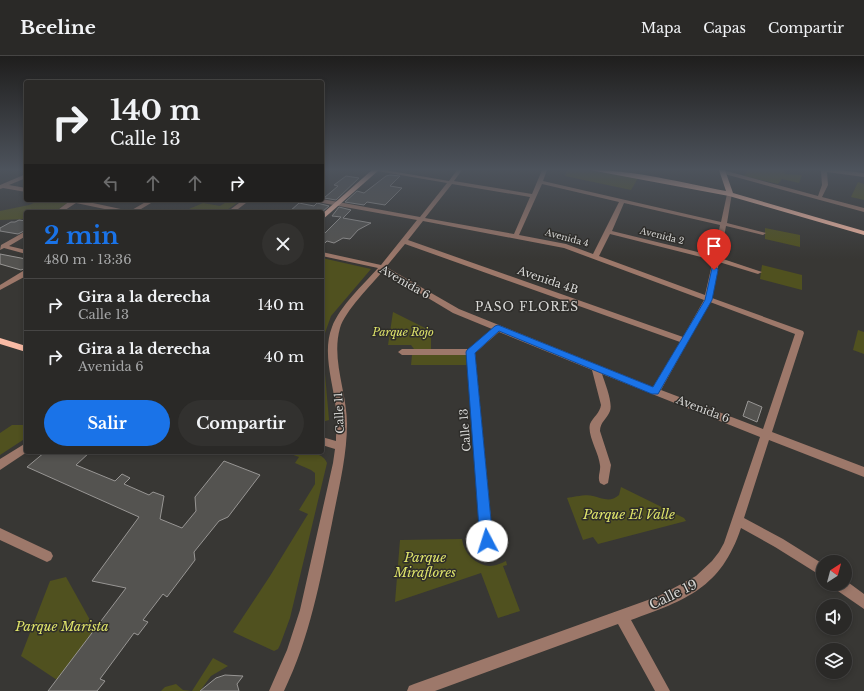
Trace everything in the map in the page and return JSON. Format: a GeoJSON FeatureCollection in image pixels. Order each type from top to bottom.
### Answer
{"type":"FeatureCollection","features":[{"type":"Feature","properties":{"kind":"main road"},"geometry":{"type":"LineString","coordinates":[[324,216],[343,200]]}},
{"type":"Feature","properties":{"kind":"main road"},"geometry":{"type":"LineString","coordinates":[[750,200],[864,232]]}},
{"type":"Feature","properties":{"kind":"main road"},"geometry":{"type":"LineString","coordinates":[[0,341],[24,348]]}},
{"type":"Feature","properties":{"kind":"street","name":"Calle 11"},"geometry":{"type":"LineString","coordinates":[[276,691],[294,656],[305,620],[338,462],[342,424],[332,345],[334,332],[342,315],[438,200]]}},
{"type":"Feature","properties":{"kind":"street"},"geometry":{"type":"LineString","coordinates":[[516,236],[532,200]]}},
{"type":"Feature","properties":{"kind":"street"},"geometry":{"type":"LineString","coordinates":[[616,200],[763,233]]}},
{"type":"Feature","properties":{"kind":"street"},"geometry":{"type":"LineString","coordinates":[[655,392],[708,300],[729,200]]}},
{"type":"Feature","properties":{"kind":"street"},"geometry":{"type":"LineString","coordinates":[[825,200],[864,210]]}},
{"type":"Feature","properties":{"kind":"street","name":"Avenida 4"},"geometry":{"type":"LineString","coordinates":[[324,201],[555,243],[595,256],[708,300],[800,333]]}},
{"type":"Feature","properties":{"kind":"street"},"geometry":{"type":"LineString","coordinates":[[595,256],[622,201]]}},
{"type":"Feature","properties":{"kind":"street"},"geometry":{"type":"LineString","coordinates":[[61,210],[71,202]]}},
{"type":"Feature","properties":{"kind":"street"},"geometry":{"type":"LineString","coordinates":[[83,202],[118,210]]}},
{"type":"Feature","properties":{"kind":"street"},"geometry":{"type":"LineString","coordinates":[[136,210],[150,202]]}},
{"type":"Feature","properties":{"kind":"street"},"geometry":{"type":"LineString","coordinates":[[233,210],[244,202]]}},
{"type":"Feature","properties":{"kind":"street","name":"Avenida 2"},"geometry":{"type":"LineString","coordinates":[[608,232],[716,259],[758,272]]}},
{"type":"Feature","properties":{"kind":"street"},"geometry":{"type":"LineString","coordinates":[[2,247],[24,233]]}},
{"type":"Feature","properties":{"kind":"street","name":"Avenida 4B"},"geometry":{"type":"LineString","coordinates":[[404,241],[684,340]]}},
{"type":"Feature","properties":{"kind":"street"},"geometry":{"type":"LineString","coordinates":[[2,247],[24,252]]}},
{"type":"Feature","properties":{"kind":"street","name":"Avenida 6"},"geometry":{"type":"LineString","coordinates":[[324,254],[382,267],[446,306],[655,392],[864,472]]}},
{"type":"Feature","properties":{"kind":"street"},"geometry":{"type":"LineString","coordinates":[[0,288],[24,274]]}},
{"type":"Feature","properties":{"kind":"street"},"geometry":{"type":"LineString","coordinates":[[402,352],[470,352],[498,328]]}},
{"type":"Feature","properties":{"kind":"street","name":"Calle 19"},"geometry":{"type":"LineString","coordinates":[[414,691],[661,602],[687,590],[708,575],[724,556],[739,521],[800,333]]}},
{"type":"Feature","properties":{"kind":"street","name":"Calle 13"},"geometry":{"type":"LineString","coordinates":[[470,352],[487,541]]}},
{"type":"Feature","properties":{"kind":"street"},"geometry":{"type":"LineString","coordinates":[[596,368],[606,405],[605,412],[595,425],[595,431],[606,465],[604,480]]}},
{"type":"Feature","properties":{"kind":"street"},"geometry":{"type":"LineString","coordinates":[[324,442],[340,447]]}},
{"type":"Feature","properties":{"kind":"street"},"geometry":{"type":"LineString","coordinates":[[0,465],[24,449]]}},
{"type":"Feature","properties":{"kind":"street"},"geometry":{"type":"LineString","coordinates":[[739,521],[779,543],[816,567]]}},
{"type":"Feature","properties":{"kind":"street"},"geometry":{"type":"LineString","coordinates":[[0,534],[46,556]]}},
{"type":"Feature","properties":{"kind":"street"},"geometry":{"type":"LineString","coordinates":[[849,591],[864,602]]}},
{"type":"Feature","properties":{"kind":"street"},"geometry":{"type":"LineString","coordinates":[[621,616],[663,691]]}},
{"type":"Feature","properties":{"kind":"green space"},"geometry":{"type":"Polygon","coordinates":[[[36,202],[69,202],[57,210],[24,210],[24,219],[0,220],[0,211],[36,202]]]}},
{"type":"Feature","properties":{"kind":"green space"},"geometry":{"type":"Polygon","coordinates":[[[226,202],[237,203],[227,210],[189,209],[203,203],[220,206],[226,202]]]}},
{"type":"Feature","properties":{"kind":"green space"},"geometry":{"type":"Polygon","coordinates":[[[765,228],[800,235],[800,247],[765,239],[765,228]]]}},
{"type":"Feature","properties":{"kind":"green space"},"geometry":{"type":"Polygon","coordinates":[[[324,258],[371,269],[331,316],[325,333],[324,342],[324,258]]]}},
{"type":"Feature","properties":{"kind":"green space"},"geometry":{"type":"Polygon","coordinates":[[[762,265],[802,275],[802,290],[760,279],[762,265]]]}},
{"type":"Feature","properties":{"kind":"green space","name":"Parque Rojo"},"geometry":{"type":"Polygon","coordinates":[[[393,312],[431,331],[431,349],[414,349],[411,345],[388,345],[393,312]]]}},
{"type":"Feature","properties":{"kind":"green space"},"geometry":{"type":"Polygon","coordinates":[[[858,330],[864,332],[864,354],[853,350],[858,330]]]}},
{"type":"Feature","properties":{"kind":"green space"},"geometry":{"type":"Polygon","coordinates":[[[412,355],[466,355],[466,365],[411,365],[412,355]]]}},
{"type":"Feature","properties":{"kind":"green space"},"geometry":{"type":"Polygon","coordinates":[[[324,362],[329,420],[324,421],[324,362]]]}},
{"type":"Feature","properties":{"kind":"green space"},"geometry":{"type":"Polygon","coordinates":[[[12,425],[24,425],[24,439],[0,455],[0,433],[12,425]]]}},
{"type":"Feature","properties":{"kind":"green space"},"geometry":{"type":"Polygon","coordinates":[[[291,454],[318,454],[327,463],[290,618],[280,645],[278,649],[274,651],[233,632],[308,514],[299,510],[315,484],[315,473],[295,463],[299,457],[291,454]]]}},
{"type":"Feature","properties":{"kind":"green space","name":"Parque El Valle"},"geometry":{"type":"Polygon","coordinates":[[[621,487],[684,518],[686,521],[598,544],[593,537],[583,540],[567,498],[587,495],[612,499],[619,495],[621,487]]]}},
{"type":"Feature","properties":{"kind":"green space","name":"Parque Miraflores"},"geometry":{"type":"Polygon","coordinates":[[[462,539],[465,549],[475,561],[492,566],[506,561],[507,565],[503,566],[520,611],[498,618],[481,573],[395,602],[400,540],[462,539]]]}},
{"type":"Feature","properties":{"kind":"green space","name":"Parque Marista"},"geometry":{"type":"Polygon","coordinates":[[[66,577],[95,629],[57,680],[21,656],[50,581],[66,577]]]}},
{"type":"Feature","properties":{"kind":"green space"},"geometry":{"type":"Polygon","coordinates":[[[213,658],[228,666],[211,676],[200,691],[192,691],[213,658]]]}},
{"type":"Feature","properties":{"kind":"green space"},"geometry":{"type":"Polygon","coordinates":[[[176,684],[183,690],[192,691],[161,691],[165,687],[176,684]]]}},
{"type":"Feature","properties":{"kind":"building"},"geometry":{"type":"Polygon","coordinates":[[[348,200],[390,200],[385,205],[367,202],[364,205],[345,202],[348,200]]]}},
{"type":"Feature","properties":{"kind":"building"},"geometry":{"type":"Polygon","coordinates":[[[299,203],[314,206],[317,203],[329,206],[324,210],[291,210],[299,203]]]}},
{"type":"Feature","properties":{"kind":"building"},"geometry":{"type":"Polygon","coordinates":[[[339,207],[351,210],[343,218],[371,223],[358,230],[350,239],[343,238],[334,243],[327,241],[324,244],[324,234],[341,217],[332,216],[339,207]]]}},
{"type":"Feature","properties":{"kind":"building"},"geometry":{"type":"Polygon","coordinates":[[[19,220],[24,221],[24,231],[18,234],[0,231],[0,228],[11,222],[19,220]]]}},
{"type":"Feature","properties":{"kind":"building"},"geometry":{"type":"Polygon","coordinates":[[[0,254],[24,259],[24,269],[21,270],[0,264],[0,254]]]}},
{"type":"Feature","properties":{"kind":"building"},"geometry":{"type":"Polygon","coordinates":[[[748,401],[762,407],[757,422],[743,416],[748,401]]]}},
{"type":"Feature","properties":{"kind":"building"},"geometry":{"type":"Polygon","coordinates":[[[43,454],[88,454],[76,465],[115,481],[122,474],[130,478],[124,484],[149,495],[153,492],[164,496],[160,519],[182,528],[196,511],[195,497],[224,461],[260,475],[228,517],[219,521],[194,552],[195,560],[167,597],[163,594],[143,620],[148,622],[138,635],[134,633],[100,679],[105,681],[97,691],[48,691],[126,588],[92,581],[139,517],[27,467],[43,454]]]}},
{"type":"Feature","properties":{"kind":"building"},"geometry":{"type":"Polygon","coordinates":[[[225,675],[243,676],[237,684],[239,691],[200,691],[216,678],[225,675]]]}},
{"type":"Feature","properties":{"kind":"district","name":"PASO FLORES"},"geometry":{"type":"Point","coordinates":[527,307]}},
{"type":"Feature","properties":{"kind":"route"},"geometry":{"type":"LineString","coordinates":[[487,541],[470,352],[498,328],[655,392],[708,300],[714,270]]}}]}
